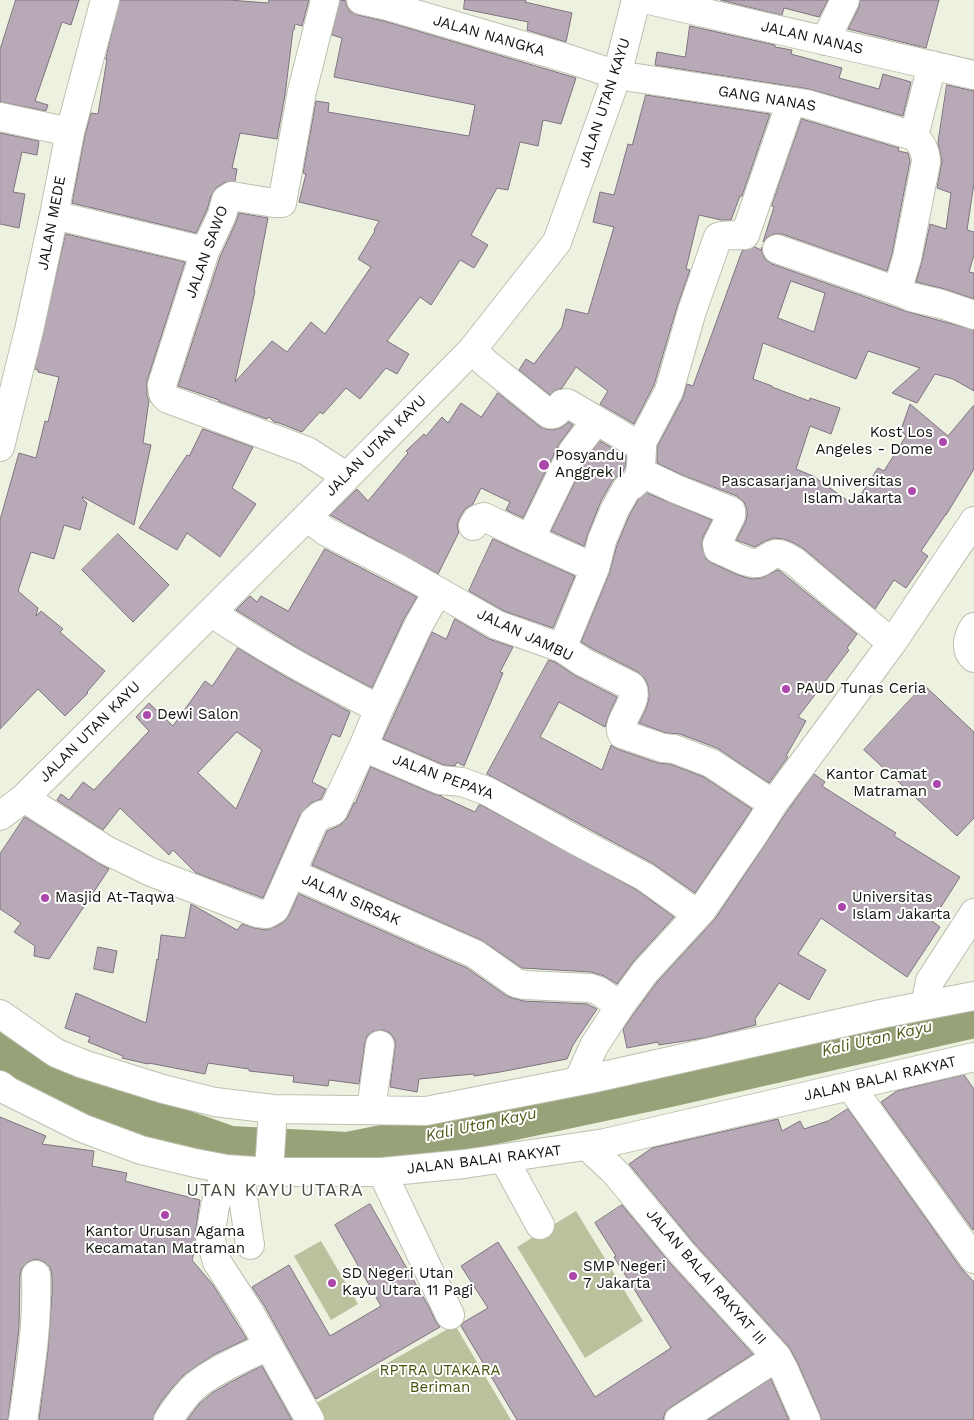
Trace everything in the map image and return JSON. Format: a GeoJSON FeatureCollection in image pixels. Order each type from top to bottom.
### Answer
{"type":"FeatureCollection","features":[{"type":"Feature","properties":{"kind":"street","name":"JALAN MEDE"},"geometry":{"type":"LineString","coordinates":[[2,430],[29,330],[70,132],[105,0]]}},
{"type":"Feature","properties":{"kind":"street","name":"JALAN SAWO"},"geometry":{"type":"LineString","coordinates":[[325,0],[302,91],[282,203],[232,196],[226,200],[222,215],[205,251],[162,385],[168,400],[307,451],[346,476]]}},
{"type":"Feature","properties":{"kind":"street","name":"JALAN NANGKA"},"geometry":{"type":"LineString","coordinates":[[361,0],[389,3],[617,75]]}},
{"type":"Feature","properties":{"kind":"street","name":"JALAN UTAN KAYU"},"geometry":{"type":"LineString","coordinates":[[0,816],[24,798],[472,350],[557,242],[617,75],[636,0]]}},
{"type":"Feature","properties":{"kind":"street","name":"JALAN NANAS"},"geometry":{"type":"LineString","coordinates":[[649,0],[932,65],[972,68]]}},
{"type":"Feature","properties":{"kind":"street"},"geometry":{"type":"LineString","coordinates":[[825,41],[845,0]]}},
{"type":"Feature","properties":{"kind":"street"},"geometry":{"type":"LineString","coordinates":[[897,291],[907,258],[926,162],[924,147],[914,136],[932,65]]}},
{"type":"Feature","properties":{"kind":"street","name":"GANG NANAS"},"geometry":{"type":"LineString","coordinates":[[617,75],[807,104],[914,136]]}},
{"type":"Feature","properties":{"kind":"street"},"geometry":{"type":"LineString","coordinates":[[562,648],[595,568],[602,540],[615,509],[626,488],[632,487],[636,483],[640,459],[669,391],[692,311],[718,237],[722,235],[745,235],[790,106],[795,102]]}},
{"type":"Feature","properties":{"kind":"street"},"geometry":{"type":"LineString","coordinates":[[0,117],[70,132]]}},
{"type":"Feature","properties":{"kind":"street"},"geometry":{"type":"LineString","coordinates":[[54,214],[205,251]]}},
{"type":"Feature","properties":{"kind":"street"},"geometry":{"type":"LineString","coordinates":[[777,248],[910,296],[974,314]]}},
{"type":"Feature","properties":{"kind":"street"},"geometry":{"type":"LineString","coordinates":[[472,350],[549,414],[555,414],[562,404],[567,403],[596,421],[676,488],[731,511],[731,516],[717,544],[718,549],[753,563],[761,562],[774,554],[794,561],[892,643]]}},
{"type":"Feature","properties":{"kind":"street"},"geometry":{"type":"LineString","coordinates":[[530,539],[573,451],[596,421]]}},
{"type":"Feature","properties":{"kind":"street","name":"JALAN JAMBU"},"geometry":{"type":"LineString","coordinates":[[307,517],[325,531],[397,568],[497,625],[562,648],[582,662],[630,686],[634,695],[620,727],[622,734],[663,748],[674,749],[711,763],[773,804]]}},
{"type":"Feature","properties":{"kind":"street"},"geometry":{"type":"LineString","coordinates":[[473,526],[476,520],[484,517],[595,568]]}},
{"type":"Feature","properties":{"kind":"street"},"geometry":{"type":"LineString","coordinates":[[578,1081],[594,1046],[620,1006],[645,972],[702,910],[773,804],[892,643],[974,521]]}},
{"type":"Feature","properties":{"kind":"street"},"geometry":{"type":"LineString","coordinates":[[291,873],[314,821],[321,815],[333,810],[364,747],[418,626],[438,591]]}},
{"type":"Feature","properties":{"kind":"street"},"geometry":{"type":"LineString","coordinates":[[211,612],[294,664],[379,710]]}},
{"type":"Feature","properties":{"kind":"street"},"geometry":{"type":"LineString","coordinates":[[974,627],[969,634],[968,644],[970,655],[974,658]]}},
{"type":"Feature","properties":{"kind":"street","name":"JALAN PEPAYA"},"geometry":{"type":"LineString","coordinates":[[364,747],[440,780],[462,782],[487,791],[645,877],[697,914]]}},
{"type":"Feature","properties":{"kind":"street","name":"JALAN SIRSAK"},"geometry":{"type":"LineString","coordinates":[[24,798],[106,850],[160,875],[257,913],[267,914],[275,909],[291,873],[475,954],[516,983],[590,988],[600,992],[620,1006]]}},
{"type":"Feature","properties":{"kind":"street"},"geometry":{"type":"LineString","coordinates":[[926,1005],[930,981],[974,913]]}},
{"type":"Feature","properties":{"kind":"street"},"geometry":{"type":"LineString","coordinates":[[0,1014],[56,1053],[83,1064],[163,1089],[273,1114],[371,1110],[426,1111],[578,1081],[974,996]]}},
{"type":"Feature","properties":{"kind":"street"},"geometry":{"type":"LineString","coordinates":[[371,1110],[380,1045]]}},
{"type":"Feature","properties":{"kind":"street","name":"JALAN BALAI RAKYAT"},"geometry":{"type":"LineString","coordinates":[[3,1094],[82,1128],[141,1150],[233,1169],[269,1166],[382,1172],[464,1164],[588,1146],[851,1087],[974,1057]]}},
{"type":"Feature","properties":{"kind":"street"},"geometry":{"type":"LineString","coordinates":[[851,1087],[974,1258]]}},
{"type":"Feature","properties":{"kind":"street"},"geometry":{"type":"LineString","coordinates":[[269,1166],[273,1114]]}},
{"type":"Feature","properties":{"kind":"street","name":"JALAN BALAI RAKYAT III"},"geometry":{"type":"LineString","coordinates":[[588,1146],[615,1172],[682,1253],[777,1357],[806,1420]]}},
{"type":"Feature","properties":{"kind":"street"},"geometry":{"type":"LineString","coordinates":[[504,1158],[540,1225]]}},
{"type":"Feature","properties":{"kind":"street"},"geometry":{"type":"LineString","coordinates":[[233,1169],[250,1244]]}},
{"type":"Feature","properties":{"kind":"street"},"geometry":{"type":"LineString","coordinates":[[233,1169],[215,1206],[210,1237],[217,1262],[250,1313],[310,1420]]}},
{"type":"Feature","properties":{"kind":"street"},"geometry":{"type":"LineString","coordinates":[[382,1172],[450,1315]]}},
{"type":"Feature","properties":{"kind":"street"},"geometry":{"type":"LineString","coordinates":[[23,1420],[32,1359],[37,1301],[36,1275]]}},
{"type":"Feature","properties":{"kind":"street"},"geometry":{"type":"LineString","coordinates":[[168,1420],[182,1399],[196,1386],[219,1371],[268,1346]]}},
{"type":"Feature","properties":{"kind":"street"},"geometry":{"type":"LineString","coordinates":[[678,1420],[777,1357]]}},
{"type":"Feature","properties":{"kind":"green space"},"geometry":{"type":"Polygon","coordinates":[[[576,1211],[643,1321],[585,1358],[517,1247],[576,1211]]]}},
{"type":"Feature","properties":{"kind":"green space"},"geometry":{"type":"Polygon","coordinates":[[[321,1241],[358,1304],[331,1320],[294,1256],[321,1241]]]}},
{"type":"Feature","properties":{"kind":"green space","name":"RPTRA UTAKARA Beriman"},"geometry":{"type":"Polygon","coordinates":[[[455,1325],[511,1420],[316,1420],[311,1406],[455,1325]]]}},
{"type":"Feature","properties":{"kind":"building"},"geometry":{"type":"Polygon","coordinates":[[[16,0],[79,0],[71,25],[62,22],[35,101],[48,105],[46,111],[0,102],[0,50],[16,0]]]}},
{"type":"Feature","properties":{"kind":"building"},"geometry":{"type":"Polygon","coordinates":[[[120,0],[229,0],[268,3],[269,0],[309,0],[302,26],[295,24],[293,30],[285,95],[277,139],[240,133],[232,168],[237,169],[235,181],[224,183],[217,187],[211,196],[207,210],[196,233],[72,203],[91,113],[98,114],[106,59],[120,0]]]}},
{"type":"Feature","properties":{"kind":"building"},"geometry":{"type":"Polygon","coordinates":[[[340,0],[346,1],[350,11],[358,15],[576,78],[561,124],[543,120],[538,146],[520,142],[508,190],[497,188],[471,235],[488,245],[474,268],[460,260],[431,305],[420,297],[387,341],[409,354],[397,374],[386,368],[360,399],[346,388],[323,414],[320,412],[302,432],[274,422],[269,417],[267,419],[178,386],[220,257],[239,213],[268,218],[255,291],[235,382],[272,341],[287,352],[311,322],[325,334],[371,267],[358,259],[379,221],[299,202],[306,174],[303,173],[316,101],[329,103],[328,112],[469,136],[475,105],[334,77],[342,38],[332,35],[340,0]]]}},
{"type":"Feature","properties":{"kind":"building"},"geometry":{"type":"Polygon","coordinates":[[[465,0],[526,0],[525,2],[572,13],[566,42],[527,30],[528,22],[464,9],[465,0]]]}},
{"type":"Feature","properties":{"kind":"building"},"geometry":{"type":"Polygon","coordinates":[[[721,0],[828,0],[819,17],[784,8],[782,15],[721,0]]]}},
{"type":"Feature","properties":{"kind":"building"},"geometry":{"type":"Polygon","coordinates":[[[860,0],[939,0],[926,48],[848,29],[859,7],[860,0]]]}},
{"type":"Feature","properties":{"kind":"building"},"geometry":{"type":"Polygon","coordinates":[[[690,26],[792,50],[791,54],[842,68],[839,78],[879,89],[883,74],[911,82],[903,116],[809,89],[655,65],[657,52],[685,57],[690,26]]]}},
{"type":"Feature","properties":{"kind":"building"},"geometry":{"type":"Polygon","coordinates":[[[947,85],[974,91],[974,183],[967,230],[974,232],[974,255],[969,272],[974,273],[974,299],[916,282],[930,224],[946,229],[951,193],[937,188],[942,161],[938,143],[947,85]]]}},
{"type":"Feature","properties":{"kind":"building"},"geometry":{"type":"Polygon","coordinates":[[[646,95],[770,114],[742,196],[740,196],[731,220],[721,220],[699,215],[686,269],[690,270],[654,385],[634,424],[600,404],[608,391],[576,367],[562,388],[550,395],[519,370],[526,359],[534,364],[562,327],[566,309],[588,314],[614,227],[593,222],[600,192],[614,195],[628,144],[632,145],[646,95]]]}},
{"type":"Feature","properties":{"kind":"building"},"geometry":{"type":"Polygon","coordinates":[[[802,119],[899,148],[898,151],[908,153],[910,161],[887,271],[782,234],[774,234],[767,237],[763,242],[774,207],[772,206],[802,119]]]}},
{"type":"Feature","properties":{"kind":"building"},"geometry":{"type":"Polygon","coordinates":[[[0,133],[39,141],[37,155],[22,152],[13,192],[25,194],[19,228],[0,224],[0,133]]]}},
{"type":"Feature","properties":{"kind":"building"},"geometry":{"type":"Polygon","coordinates":[[[66,234],[185,262],[147,381],[147,396],[149,400],[143,443],[151,445],[134,525],[83,497],[87,503],[80,530],[64,525],[54,559],[31,552],[18,591],[38,608],[36,616],[41,611],[63,629],[60,632],[105,671],[88,693],[65,716],[38,689],[0,729],[0,520],[19,453],[36,458],[45,421],[48,422],[59,377],[38,372],[35,369],[66,234]]]}},
{"type":"Feature","properties":{"kind":"building"},"geometry":{"type":"Polygon","coordinates":[[[755,247],[761,250],[762,247],[765,259],[772,264],[905,311],[974,330],[974,391],[953,379],[935,374],[917,403],[892,393],[920,368],[868,351],[856,379],[763,343],[753,379],[809,401],[810,398],[840,408],[831,434],[810,426],[796,469],[813,476],[854,505],[878,468],[884,471],[906,436],[901,430],[910,404],[948,436],[974,405],[974,469],[921,551],[928,556],[906,588],[894,580],[875,609],[804,549],[794,543],[774,538],[755,547],[736,540],[747,516],[744,502],[737,496],[682,475],[657,463],[657,447],[683,398],[687,384],[693,386],[742,251],[755,247]],[[791,281],[778,318],[814,332],[825,293],[791,281]]]}},
{"type":"Feature","properties":{"kind":"building"},"geometry":{"type":"Polygon","coordinates":[[[498,393],[539,426],[546,429],[560,428],[569,422],[573,425],[559,444],[523,518],[506,510],[510,502],[481,488],[473,504],[465,509],[459,519],[457,526],[459,532],[438,574],[330,515],[357,489],[368,501],[408,453],[406,451],[424,434],[426,436],[442,417],[448,423],[461,403],[481,417],[498,393]]]}},
{"type":"Feature","properties":{"kind":"building"},"geometry":{"type":"Polygon","coordinates":[[[203,429],[253,447],[232,488],[256,504],[220,557],[187,533],[177,550],[139,528],[187,455],[189,456],[203,429]]]}},
{"type":"Feature","properties":{"kind":"building"},"geometry":{"type":"Polygon","coordinates":[[[600,441],[626,456],[626,464],[623,472],[613,480],[601,501],[584,546],[551,531],[586,459],[600,441]]]}},
{"type":"Feature","properties":{"kind":"building"},"geometry":{"type":"Polygon","coordinates":[[[647,493],[712,520],[703,537],[702,546],[706,559],[738,575],[752,579],[762,578],[777,570],[780,571],[857,634],[847,648],[849,650],[798,717],[806,721],[786,756],[788,757],[769,783],[717,748],[680,734],[666,733],[639,723],[649,698],[645,679],[638,672],[581,642],[609,574],[617,545],[629,516],[638,500],[647,493]]]}},
{"type":"Feature","properties":{"kind":"building"},"geometry":{"type":"Polygon","coordinates":[[[118,534],[169,585],[133,622],[82,570],[118,534]]]}},
{"type":"Feature","properties":{"kind":"building"},"geometry":{"type":"Polygon","coordinates":[[[493,539],[575,576],[553,628],[504,611],[469,591],[493,539]]]}},
{"type":"Feature","properties":{"kind":"building"},"geometry":{"type":"Polygon","coordinates":[[[325,549],[417,597],[404,619],[372,688],[301,650],[236,610],[250,596],[257,602],[261,596],[288,611],[325,549]]]}},
{"type":"Feature","properties":{"kind":"building"},"geometry":{"type":"Polygon","coordinates":[[[455,619],[489,639],[513,647],[500,672],[503,673],[464,766],[457,762],[455,766],[444,765],[383,739],[432,632],[446,639],[455,619]]]}},
{"type":"Feature","properties":{"kind":"building"},"geometry":{"type":"Polygon","coordinates":[[[238,648],[350,712],[340,737],[332,734],[312,782],[326,789],[321,799],[311,803],[300,815],[263,898],[196,873],[173,850],[169,855],[120,808],[103,830],[57,800],[61,794],[69,800],[83,782],[94,790],[149,731],[136,717],[149,703],[173,726],[205,681],[212,686],[238,648]],[[237,732],[198,773],[236,809],[262,750],[237,732]]]}},
{"type":"Feature","properties":{"kind":"building"},"geometry":{"type":"Polygon","coordinates":[[[549,660],[617,697],[605,727],[559,702],[540,737],[602,770],[611,745],[617,749],[658,763],[670,764],[704,777],[752,809],[695,893],[652,863],[487,774],[549,660]]]}},
{"type":"Feature","properties":{"kind":"building","name":"Kantor Camat Matraman"},"geometry":{"type":"Polygon","coordinates":[[[924,685],[974,732],[974,818],[957,836],[864,750],[924,685]]]}},
{"type":"Feature","properties":{"kind":"building"},"geometry":{"type":"Polygon","coordinates":[[[371,767],[442,796],[475,812],[479,805],[481,805],[637,890],[674,917],[633,962],[617,984],[604,976],[591,972],[522,968],[481,940],[312,865],[327,831],[340,825],[347,818],[371,767]]]}},
{"type":"Feature","properties":{"kind":"building","name":"Universitas Islam Jakarta"},"geometry":{"type":"Polygon","coordinates":[[[814,774],[825,782],[822,786],[896,833],[894,836],[960,877],[932,921],[940,927],[907,977],[821,918],[798,954],[826,970],[809,1000],[779,983],[755,1019],[756,1025],[704,1038],[659,1045],[658,1042],[627,1048],[623,1029],[657,982],[715,919],[814,774]]]}},
{"type":"Feature","properties":{"kind":"building","name":"Masjid At-Taqwa"},"geometry":{"type":"Polygon","coordinates":[[[25,817],[109,869],[49,959],[34,956],[35,946],[14,932],[21,923],[0,909],[0,854],[25,817]]]}},
{"type":"Feature","properties":{"kind":"building"},"geometry":{"type":"Polygon","coordinates":[[[299,894],[467,968],[512,998],[524,1001],[587,1004],[597,1009],[573,1045],[567,1059],[474,1076],[474,1074],[419,1079],[417,1092],[390,1087],[395,1040],[390,1033],[383,1030],[374,1031],[367,1036],[359,1084],[329,1080],[328,1086],[293,1082],[294,1076],[249,1071],[249,1069],[208,1063],[205,1074],[148,1064],[122,1058],[123,1056],[88,1042],[90,1037],[65,1028],[76,993],[146,1023],[161,935],[185,938],[191,904],[237,930],[242,924],[266,930],[284,922],[299,894]]]}},
{"type":"Feature","properties":{"kind":"building"},"geometry":{"type":"Polygon","coordinates":[[[98,947],[117,951],[113,973],[94,969],[98,947]]]}},
{"type":"Feature","properties":{"kind":"building"},"geometry":{"type":"Polygon","coordinates":[[[964,1075],[974,1089],[973,1230],[881,1102],[897,1091],[964,1075]]]}},
{"type":"Feature","properties":{"kind":"building"},"geometry":{"type":"Polygon","coordinates":[[[848,1109],[961,1268],[974,1282],[974,1420],[821,1420],[789,1347],[694,1243],[629,1164],[652,1148],[778,1119],[782,1131],[800,1121],[804,1129],[828,1121],[848,1109]]]}},
{"type":"Feature","properties":{"kind":"building"},"geometry":{"type":"Polygon","coordinates":[[[0,1117],[46,1136],[42,1144],[94,1151],[92,1166],[127,1173],[125,1181],[200,1200],[195,1235],[196,1244],[192,1260],[213,1285],[247,1339],[213,1355],[184,1375],[161,1402],[153,1420],[39,1420],[48,1349],[52,1275],[50,1267],[36,1259],[28,1262],[22,1268],[20,1275],[19,1328],[8,1420],[0,1420],[0,1117]]]}},
{"type":"Feature","properties":{"kind":"building"},"geometry":{"type":"Polygon","coordinates":[[[370,1204],[440,1327],[316,1399],[252,1287],[289,1265],[330,1336],[381,1306],[335,1225],[370,1204]]]}},
{"type":"Feature","properties":{"kind":"building"},"geometry":{"type":"Polygon","coordinates":[[[622,1205],[670,1263],[753,1354],[671,1407],[665,1412],[663,1420],[517,1420],[461,1326],[464,1322],[488,1308],[461,1266],[498,1242],[595,1397],[671,1348],[595,1223],[622,1205]]]}},
{"type":"Feature","properties":{"kind":"building"},"geometry":{"type":"Polygon","coordinates":[[[262,1366],[292,1420],[187,1420],[199,1404],[212,1393],[262,1366]]]}},
{"type":"Feature","properties":{"kind":"building"},"geometry":{"type":"Polygon","coordinates":[[[771,1379],[789,1420],[708,1420],[771,1379]]]}},
{"type":"Feature","properties":{"kind":"waterway","name":"Kali Utan Kayu"},"geometry":{"type":"LineString","coordinates":[[0,1050],[50,1084],[230,1147],[347,1153],[665,1087],[974,1017]]}},
{"type":"Feature","properties":{"kind":"place","name":"Kost Los Angeles - Dome"},"geometry":{"type":"Point","coordinates":[943,442]}},
{"type":"Feature","properties":{"kind":"place","name":"Posyandu Anggrek I"},"geometry":{"type":"Point","coordinates":[544,465]}},
{"type":"Feature","properties":{"kind":"place","name":"Pascasarjana Universitas Islam Jakarta"},"geometry":{"type":"Point","coordinates":[912,491]}},
{"type":"Feature","properties":{"kind":"place","name":"PAUD Tunas Ceria"},"geometry":{"type":"Point","coordinates":[786,689]}},
{"type":"Feature","properties":{"kind":"place","name":"Dewi Salon"},"geometry":{"type":"Point","coordinates":[147,715]}},
{"type":"Feature","properties":{"kind":"place","name":"Kantor Camat Matraman"},"geometry":{"type":"Point","coordinates":[937,784]}},
{"type":"Feature","properties":{"kind":"place","name":"Masjid At-Taqwa"},"geometry":{"type":"Point","coordinates":[45,898]}},
{"type":"Feature","properties":{"kind":"place","name":"Universitas Islam Jakarta"},"geometry":{"type":"Point","coordinates":[842,907]}},
{"type":"Feature","properties":{"kind":"place","name":"Kantor Urusan Agama Kecamatan Matraman"},"geometry":{"type":"Point","coordinates":[165,1215]}},
{"type":"Feature","properties":{"kind":"place","name":"SMP Negeri 7 Jakarta"},"geometry":{"type":"Point","coordinates":[573,1276]}},
{"type":"Feature","properties":{"kind":"place","name":"SD Negeri Utan Kayu Utara 11 Pagi"},"geometry":{"type":"Point","coordinates":[332,1283]}},
{"type":"Feature","properties":{"kind":"district","name":"UTAN KAYU UTARA"},"geometry":{"type":"Point","coordinates":[275,1191]}}]}
